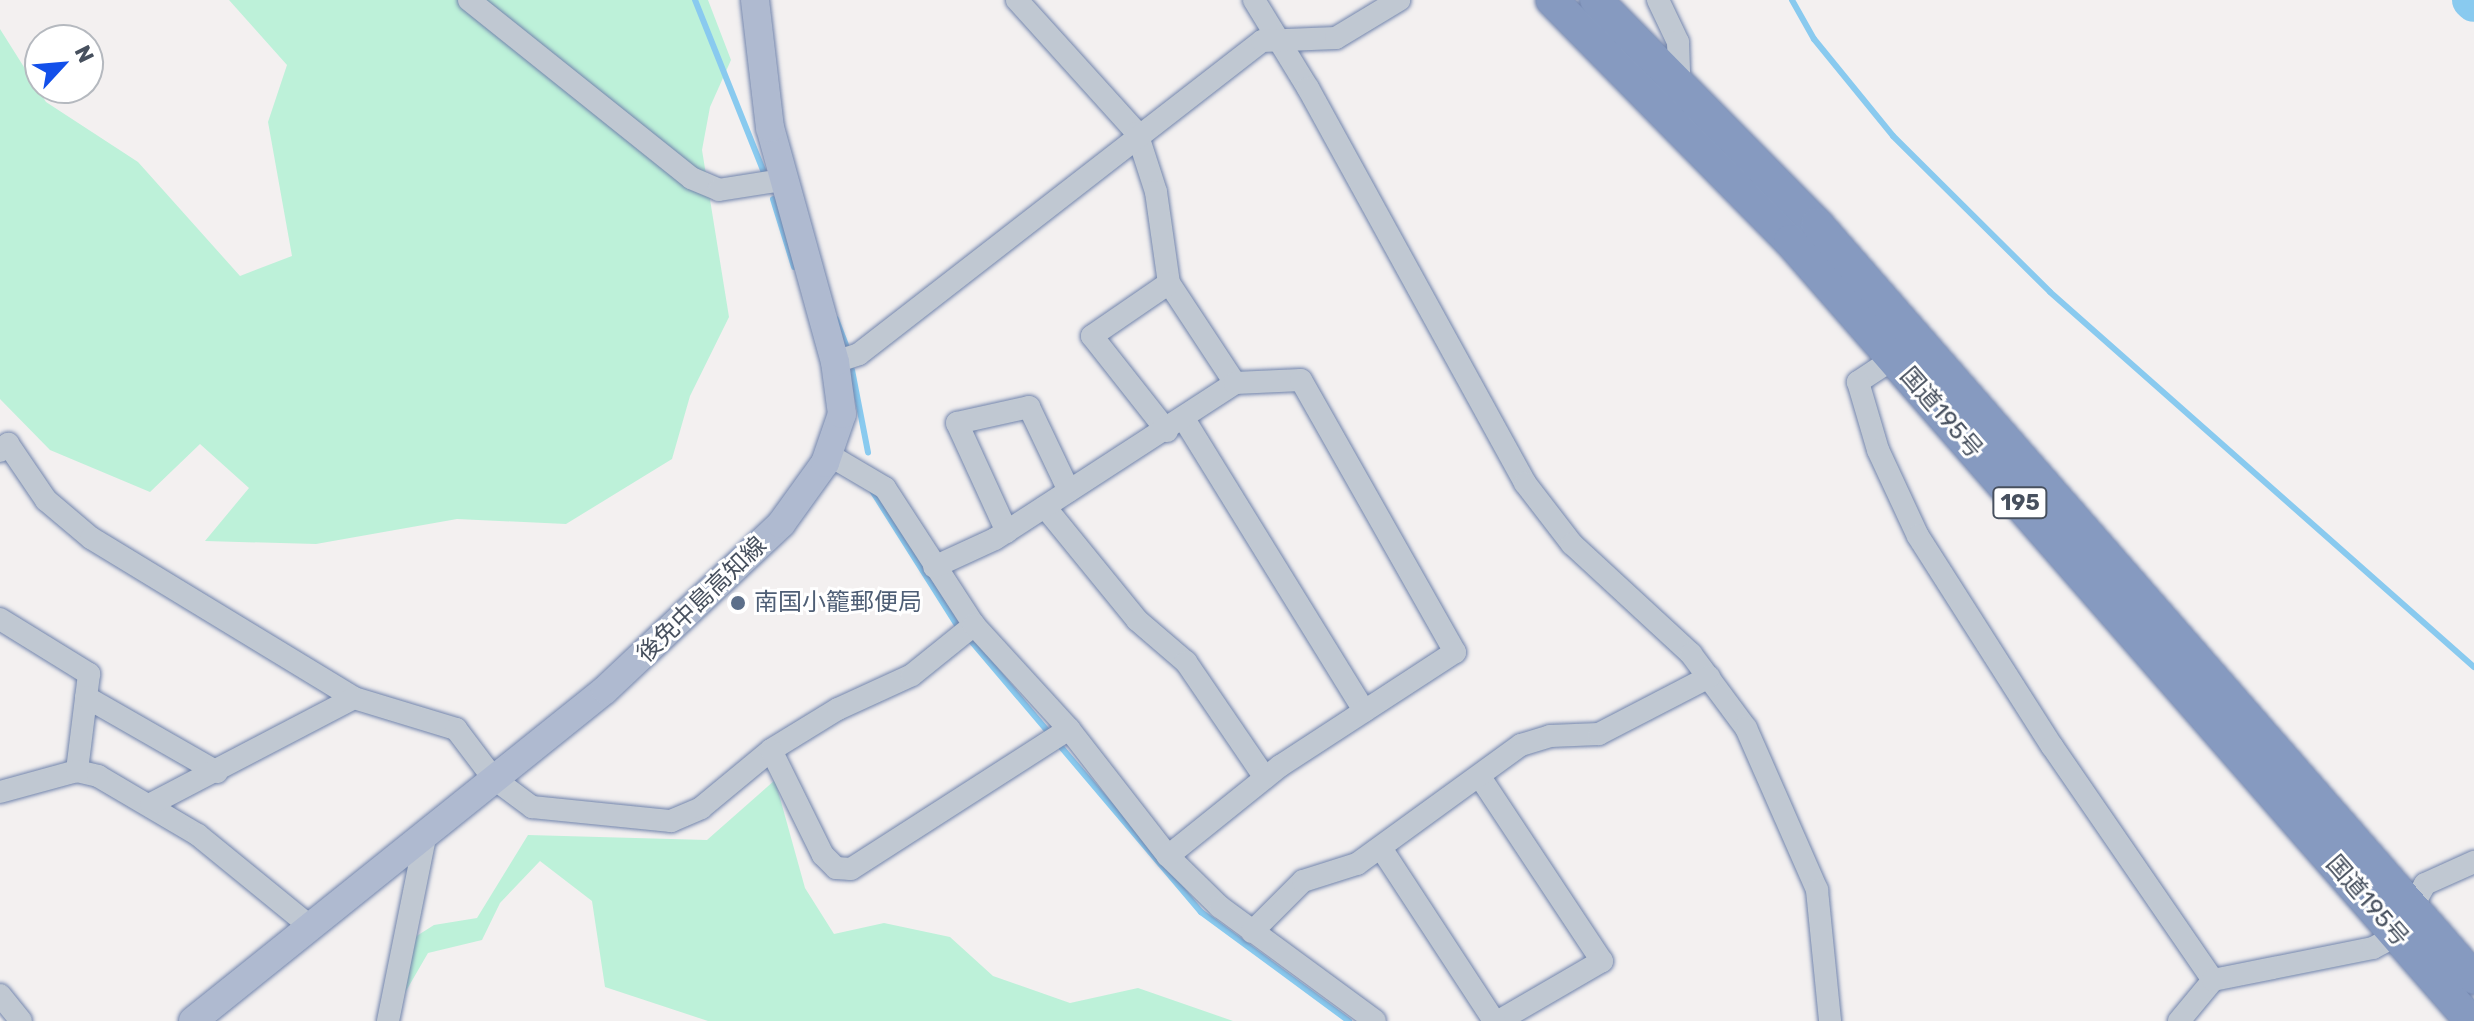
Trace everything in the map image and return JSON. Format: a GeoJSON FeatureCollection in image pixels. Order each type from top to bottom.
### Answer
{"type":"FeatureCollection","features":[{"type":"Feature","properties":{"kind":"highway","name":"国道195号"},"geometry":{"type":"LineString","coordinates":[[1552,0],[1780,231],[1907,350],[2412,905],[2474,978]]}},
{"type":"Feature","properties":{"kind":"highway","name":"国道195号"},"geometry":{"type":"LineString","coordinates":[[1596,0],[1679,80],[2471,1021]]}},
{"type":"Feature","properties":{"kind":"main road","name":"後免中島高知線"},"geometry":{"type":"LineString","coordinates":[[193,1021],[493,778],[706,600],[781,524],[829,455],[842,414],[835,362],[770,128],[755,0]]}},
{"type":"Feature","properties":{"kind":"street"},"geometry":{"type":"LineString","coordinates":[[469,0],[691,178],[719,190],[783,180]]}},
{"type":"Feature","properties":{"kind":"street"},"geometry":{"type":"LineString","coordinates":[[1017,0],[1137,133],[1156,192],[1169,283],[1235,383]]}},
{"type":"Feature","properties":{"kind":"street"},"geometry":{"type":"LineString","coordinates":[[1254,0],[1525,483],[1572,544],[1647,610],[1709,677],[1746,728],[1811,871],[1830,1021]]}},
{"type":"Feature","properties":{"kind":"street"},"geometry":{"type":"LineString","coordinates":[[835,362],[859,354],[1137,133],[1262,41],[1336,38],[1399,0]]}},
{"type":"Feature","properties":{"kind":"street"},"geometry":{"type":"LineString","coordinates":[[1658,0],[1678,42],[1679,80]]}},
{"type":"Feature","properties":{"kind":"street"},"geometry":{"type":"LineString","coordinates":[[1169,283],[1092,336],[1176,425],[1364,711]]}},
{"type":"Feature","properties":{"kind":"street"},"geometry":{"type":"LineString","coordinates":[[1907,350],[1858,382],[1878,450],[1918,536],[2052,746],[2213,980]]}},
{"type":"Feature","properties":{"kind":"street"},"geometry":{"type":"LineString","coordinates":[[934,567],[1007,532],[1176,425],[1235,383],[1301,380],[1455,652],[1265,778],[1168,856]]}},
{"type":"Feature","properties":{"kind":"street"},"geometry":{"type":"LineString","coordinates":[[1007,532],[957,423],[1029,407],[1069,491]]}},
{"type":"Feature","properties":{"kind":"street"},"geometry":{"type":"LineString","coordinates":[[0,451],[8,444],[46,500],[91,538],[354,698],[456,729],[493,778],[532,807],[671,821],[701,808],[771,750],[838,709],[912,675],[974,625]]}},
{"type":"Feature","properties":{"kind":"street"},"geometry":{"type":"LineString","coordinates":[[829,455],[877,479],[974,625],[1168,856],[1252,932],[1375,1021]]}},
{"type":"Feature","properties":{"kind":"street"},"geometry":{"type":"LineString","coordinates":[[1045,507],[1129,612],[1186,662],[1265,778]]}},
{"type":"Feature","properties":{"kind":"street"},"geometry":{"type":"LineString","coordinates":[[0,619],[89,674],[77,771]]}},
{"type":"Feature","properties":{"kind":"street"},"geometry":{"type":"LineString","coordinates":[[1252,932],[1303,881],[1349,868],[1531,741],[1599,734],[1709,677]]}},
{"type":"Feature","properties":{"kind":"street"},"geometry":{"type":"LineString","coordinates":[[86,697],[217,772]]}},
{"type":"Feature","properties":{"kind":"street"},"geometry":{"type":"LineString","coordinates":[[151,804],[354,698]]}},
{"type":"Feature","properties":{"kind":"street"},"geometry":{"type":"LineString","coordinates":[[771,750],[823,855],[836,868],[851,869],[1064,733]]}},
{"type":"Feature","properties":{"kind":"street"},"geometry":{"type":"LineString","coordinates":[[0,792],[77,771],[151,804],[311,927]]}},
{"type":"Feature","properties":{"kind":"street"},"geometry":{"type":"LineString","coordinates":[[1381,848],[1496,1021],[1602,961],[1480,777]]}},
{"type":"Feature","properties":{"kind":"street"},"geometry":{"type":"LineString","coordinates":[[388,1021],[426,832]]}},
{"type":"Feature","properties":{"kind":"street"},"geometry":{"type":"LineString","coordinates":[[2179,1021],[2213,980],[2373,948],[2397,935],[2425,884],[2474,862]]}},
{"type":"Feature","properties":{"kind":"street"},"geometry":{"type":"LineString","coordinates":[[0,995],[21,1021]]}},
{"type":"Feature","properties":{"kind":"green space"},"geometry":{"type":"Polygon","coordinates":[[[229,0],[708,0],[731,60],[710,107],[702,150],[729,317],[690,396],[672,459],[566,524],[457,519],[316,544],[205,541],[249,488],[200,444],[150,492],[50,450],[0,399],[0,29],[24,67],[24,104],[49,104],[138,162],[240,276],[292,256],[268,122],[287,65],[229,0]]]}},
{"type":"Feature","properties":{"kind":"green space"},"geometry":{"type":"Polygon","coordinates":[[[775,780],[805,888],[834,934],[884,923],[950,937],[993,976],[1070,1003],[1138,988],[1233,1021],[708,1021],[605,987],[592,901],[540,861],[500,903],[482,940],[428,953],[395,1010],[415,937],[434,925],[477,918],[528,835],[707,840],[775,780]]]}},
{"type":"Feature","properties":{"kind":"waterway"},"geometry":{"type":"LineString","coordinates":[[695,0],[765,175]]}},
{"type":"Feature","properties":{"kind":"waterway"},"geometry":{"type":"LineString","coordinates":[[1792,0],[1814,39],[1893,136],[2050,292],[2474,667]]}},
{"type":"Feature","properties":{"kind":"waterway"},"geometry":{"type":"LineString","coordinates":[[2471,0],[2474,3]]}},
{"type":"Feature","properties":{"kind":"waterway"},"geometry":{"type":"LineString","coordinates":[[773,199],[794,267]]}},
{"type":"Feature","properties":{"kind":"waterway"},"geometry":{"type":"LineString","coordinates":[[836,319],[848,350]]}},
{"type":"Feature","properties":{"kind":"waterway"},"geometry":{"type":"LineString","coordinates":[[852,370],[868,452]]}},
{"type":"Feature","properties":{"kind":"waterway"},"geometry":{"type":"LineString","coordinates":[[871,489],[957,625]]}},
{"type":"Feature","properties":{"kind":"waterway"},"geometry":{"type":"LineString","coordinates":[[972,642],[1201,912],[1349,1021]]}},
{"type":"Feature","properties":{"kind":"place","name":"南国小籠郵便局"},"geometry":{"type":"Point","coordinates":[738,603]}}]}
